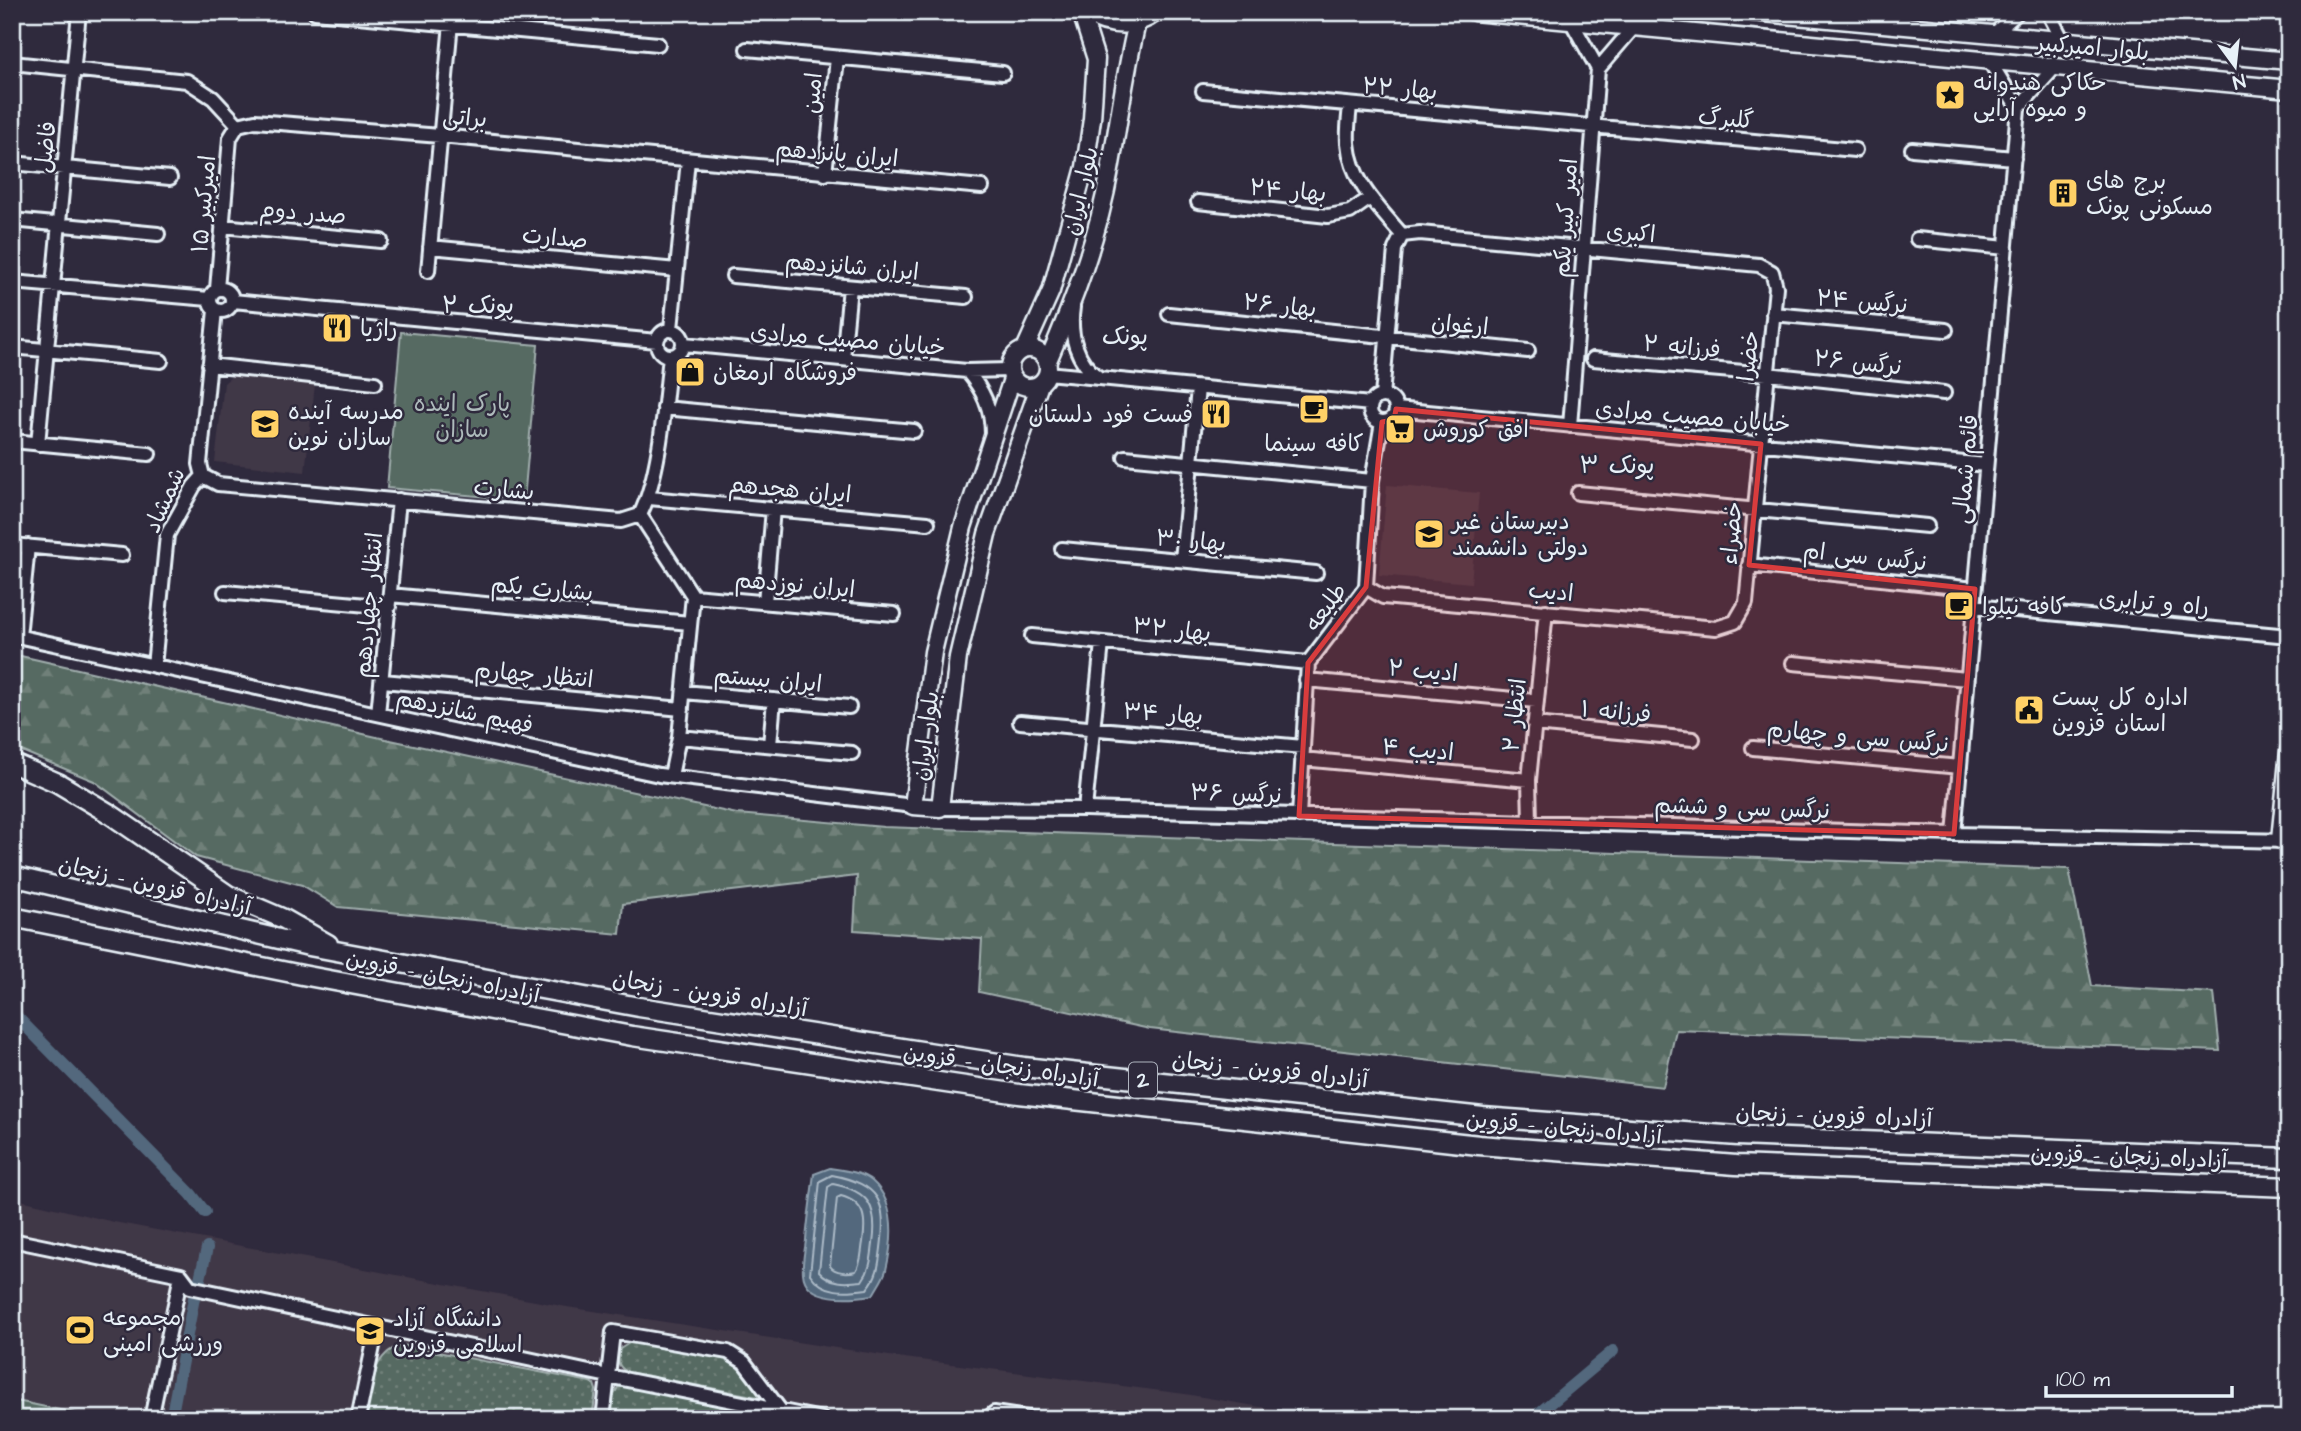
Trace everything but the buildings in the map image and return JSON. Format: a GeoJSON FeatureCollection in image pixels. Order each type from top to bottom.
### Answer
{"type":"FeatureCollection","features":[{"type":"Feature","properties":{"kind":"highway"},"geometry":{"type":"LineString","coordinates":[[12,763],[58,783],[110,814],[228,895],[284,919],[344,952]]}},
{"type":"Feature","properties":{"kind":"highway","name":"آزادراه قزوین - زنجان"},"geometry":{"type":"LineString","coordinates":[[12,876],[344,952],[639,1007],[1024,1067],[1483,1117],[1738,1136],[2289,1158]]}},
{"type":"Feature","properties":{"kind":"highway","name":"آزادراه زنجان - قزوین"},"geometry":{"type":"LineString","coordinates":[[12,917],[302,975],[632,1036],[1019,1094],[1479,1145],[1736,1165],[2289,1187]]}},
{"type":"Feature","properties":{"kind":"main road"},"geometry":{"type":"LineString","coordinates":[[1082,12],[1098,21],[1118,25],[1137,23],[1157,12]]}},
{"type":"Feature","properties":{"kind":"main road","name":"بلوار ایران"},"geometry":{"type":"LineString","coordinates":[[1026,349],[1051,290],[1085,167],[1092,119],[1096,59],[1082,12]]}},
{"type":"Feature","properties":{"kind":"main road","name":"بلوار امیرکبیر"},"geometry":{"type":"LineString","coordinates":[[1474,12],[2289,89]]}},
{"type":"Feature","properties":{"kind":"main road","name":"بلوار امیرکبیر"},"geometry":{"type":"LineString","coordinates":[[1752,12],[2289,61]]}},
{"type":"Feature","properties":{"kind":"main road","name":"بلوار ایران"},"geometry":{"type":"LineString","coordinates":[[1011,374],[963,527],[933,652],[913,806],[940,808],[958,657],[988,534],[1074,299],[1110,172],[1126,69],[1137,23]]}},
{"type":"Feature","properties":{"kind":"main road"},"geometry":{"type":"LineString","coordinates":[[1026,349],[1040,352],[1045,373],[1025,387],[1011,374],[1011,359],[1026,349]]}},
{"type":"Feature","properties":{"kind":"main road"},"geometry":{"type":"LineString","coordinates":[[2285,840],[2289,751]]}},
{"type":"Feature","properties":{"kind":"street","name":"فاضل"},"geometry":{"type":"LineString","coordinates":[[38,444],[79,12]]}},
{"type":"Feature","properties":{"kind":"street"},"geometry":{"type":"LineString","coordinates":[[315,12],[451,19],[658,44]]}},
{"type":"Feature","properties":{"kind":"street"},"geometry":{"type":"LineString","coordinates":[[1993,35],[2018,12]]}},
{"type":"Feature","properties":{"kind":"street"},"geometry":{"type":"LineString","coordinates":[[2048,12],[2063,41]]}},
{"type":"Feature","properties":{"kind":"street"},"geometry":{"type":"LineString","coordinates":[[428,271],[451,19]]}},
{"type":"Feature","properties":{"kind":"street"},"geometry":{"type":"LineString","coordinates":[[1571,21],[1598,69],[1634,27]]}},
{"type":"Feature","properties":{"kind":"street"},"geometry":{"type":"LineString","coordinates":[[747,49],[1003,73]]}},
{"type":"Feature","properties":{"kind":"street","name":"امین"},"geometry":{"type":"LineString","coordinates":[[825,174],[836,58]]}},
{"type":"Feature","properties":{"kind":"street"},"geometry":{"type":"LineString","coordinates":[[1989,61],[2018,108],[2055,67]]}},
{"type":"Feature","properties":{"kind":"street"},"geometry":{"type":"LineString","coordinates":[[12,64],[187,81],[213,98],[237,125]]}},
{"type":"Feature","properties":{"kind":"street","name":"امیر کبیر یکم"},"geometry":{"type":"LineString","coordinates":[[1570,426],[1598,69]]}},
{"type":"Feature","properties":{"kind":"street","name":"بهار ۲۲"},"geometry":{"type":"LineString","coordinates":[[1203,91],[1593,127]]}},
{"type":"Feature","properties":{"kind":"street"},"geometry":{"type":"LineString","coordinates":[[1350,105],[1348,142],[1353,169],[1370,198],[1402,235],[1395,249],[1382,396]]}},
{"type":"Feature","properties":{"kind":"street","name":"قائم شمالی"},"geometry":{"type":"LineString","coordinates":[[1954,834],[2018,108]]}},
{"type":"Feature","properties":{"kind":"street","name":"براتی"},"geometry":{"type":"LineString","coordinates":[[237,125],[255,121],[688,160]]}},
{"type":"Feature","properties":{"kind":"street","name":"امیرکبیر ۱۵"},"geometry":{"type":"LineString","coordinates":[[214,299],[230,138],[237,125]]}},
{"type":"Feature","properties":{"kind":"street","name":"گلبرگ"},"geometry":{"type":"LineString","coordinates":[[1593,127],[1855,150]]}},
{"type":"Feature","properties":{"kind":"street"},"geometry":{"type":"LineString","coordinates":[[1912,149],[2014,158]]}},
{"type":"Feature","properties":{"kind":"street"},"geometry":{"type":"LineString","coordinates":[[671,329],[688,160]]}},
{"type":"Feature","properties":{"kind":"street","name":"ایران پانزدهم"},"geometry":{"type":"LineString","coordinates":[[688,160],[982,187]]}},
{"type":"Feature","properties":{"kind":"street"},"geometry":{"type":"LineString","coordinates":[[12,163],[170,178]]}},
{"type":"Feature","properties":{"kind":"street","name":"بهار ۲۴"},"geometry":{"type":"LineString","coordinates":[[1198,202],[1328,216],[1350,212],[1370,198]]}},
{"type":"Feature","properties":{"kind":"street"},"geometry":{"type":"LineString","coordinates":[[12,220],[158,234]]}},
{"type":"Feature","properties":{"kind":"street","name":"صدر دوم"},"geometry":{"type":"LineString","coordinates":[[222,226],[381,240]]}},
{"type":"Feature","properties":{"kind":"street","name":"اکبری"},"geometry":{"type":"LineString","coordinates":[[1402,235],[1420,233],[1759,265],[1772,272]]}},
{"type":"Feature","properties":{"kind":"street"},"geometry":{"type":"LineString","coordinates":[[1917,239],[2006,248]]}},
{"type":"Feature","properties":{"kind":"street","name":"صدارت"},"geometry":{"type":"LineString","coordinates":[[430,247],[677,270]]}},
{"type":"Feature","properties":{"kind":"street","name":"خضرا"},"geometry":{"type":"LineString","coordinates":[[1761,444],[1776,287],[1772,272]]}},
{"type":"Feature","properties":{"kind":"street","name":"ایران شانزدهم"},"geometry":{"type":"LineString","coordinates":[[733,276],[966,297]]}},
{"type":"Feature","properties":{"kind":"street"},"geometry":{"type":"LineString","coordinates":[[12,282],[214,299],[224,311],[233,301]]}},
{"type":"Feature","properties":{"kind":"street"},"geometry":{"type":"LineString","coordinates":[[843,359],[850,287]]}},
{"type":"Feature","properties":{"kind":"street"},"geometry":{"type":"LineString","coordinates":[[214,299],[222,288],[230,293],[233,301]]}},
{"type":"Feature","properties":{"kind":"street","name":"شمشاد"},"geometry":{"type":"LineString","coordinates":[[154,666],[167,535],[194,486],[203,476],[200,464],[214,299]]}},
{"type":"Feature","properties":{"kind":"street"},"geometry":{"type":"LineString","coordinates":[[1074,299],[1073,335],[1078,353],[1087,369],[1099,378]]}},
{"type":"Feature","properties":{"kind":"street"},"geometry":{"type":"LineString","coordinates":[[233,301],[657,341]]}},
{"type":"Feature","properties":{"kind":"street","name":"بهار ۲۶"},"geometry":{"type":"LineString","coordinates":[[1169,314],[1388,338]]}},
{"type":"Feature","properties":{"kind":"street","name":"نرگس ۲۴"},"geometry":{"type":"LineString","coordinates":[[1773,314],[1946,330]]}},
{"type":"Feature","properties":{"kind":"street"},"geometry":{"type":"LineString","coordinates":[[671,329],[681,334],[684,344],[676,355],[670,356],[660,352],[657,341],[662,332],[671,329]]}},
{"type":"Feature","properties":{"kind":"street","name":"ارغوان"},"geometry":{"type":"LineString","coordinates":[[1388,338],[1528,351]]}},
{"type":"Feature","properties":{"kind":"street","name":"خیابان مصیب مرادی"},"geometry":{"type":"LineString","coordinates":[[684,344],[1011,374]]}},
{"type":"Feature","properties":{"kind":"street"},"geometry":{"type":"LineString","coordinates":[[12,347],[162,361]]}},
{"type":"Feature","properties":{"kind":"street"},"geometry":{"type":"LineString","coordinates":[[670,356],[649,498],[640,515],[693,596],[679,737],[671,776]]}},
{"type":"Feature","properties":{"kind":"street","name":"فرزانه ۲"},"geometry":{"type":"LineString","coordinates":[[1593,359],[1767,374]]}},
{"type":"Feature","properties":{"kind":"street"},"geometry":{"type":"LineString","coordinates":[[209,365],[375,383]]}},
{"type":"Feature","properties":{"kind":"street"},"geometry":{"type":"LineString","coordinates":[[967,371],[988,403],[992,441]]}},
{"type":"Feature","properties":{"kind":"street"},"geometry":{"type":"LineString","coordinates":[[1045,373],[1371,404]]}},
{"type":"Feature","properties":{"kind":"street","name":"نرگس ۲۶"},"geometry":{"type":"LineString","coordinates":[[1767,374],[1944,393]]}},
{"type":"Feature","properties":{"kind":"street"},"geometry":{"type":"LineString","coordinates":[[1182,560],[1198,388]]}},
{"type":"Feature","properties":{"kind":"street"},"geometry":{"type":"LineString","coordinates":[[1382,396],[1392,400],[1396,409],[1392,419],[1382,422],[1374,418],[1371,404],[1382,396]]}},
{"type":"Feature","properties":{"kind":"street"},"geometry":{"type":"LineString","coordinates":[[664,408],[914,431]]}},
{"type":"Feature","properties":{"kind":"street","name":"خیابان مصیب مرادی"},"geometry":{"type":"LineString","coordinates":[[1396,409],[1986,465]]}},
{"type":"Feature","properties":{"kind":"street","name":"طلیعه"},"geometry":{"type":"LineString","coordinates":[[1299,816],[1308,663],[1366,587],[1372,481],[1382,422]]}},
{"type":"Feature","properties":{"kind":"street"},"geometry":{"type":"LineString","coordinates":[[12,441],[149,454]]}},
{"type":"Feature","properties":{"kind":"street","name":"خضراء"},"geometry":{"type":"LineString","coordinates":[[1735,622],[1746,603],[1761,444]]}},
{"type":"Feature","properties":{"kind":"street"},"geometry":{"type":"LineString","coordinates":[[1125,457],[1372,481]]}},
{"type":"Feature","properties":{"kind":"street","name":"بشارت"},"geometry":{"type":"LineString","coordinates":[[203,476],[218,484],[621,521],[640,515]]}},
{"type":"Feature","properties":{"kind":"street"},"geometry":{"type":"LineString","coordinates":[[1578,493],[1927,526]]}},
{"type":"Feature","properties":{"kind":"street","name":"ایران هجدهم"},"geometry":{"type":"LineString","coordinates":[[649,498],[928,523]]}},
{"type":"Feature","properties":{"kind":"street","name":"انتظار چهاردهم"},"geometry":{"type":"LineString","coordinates":[[378,714],[399,500]]}},
{"type":"Feature","properties":{"kind":"street"},"geometry":{"type":"LineString","coordinates":[[765,602],[773,509]]}},
{"type":"Feature","properties":{"kind":"street"},"geometry":{"type":"LineString","coordinates":[[12,545],[122,555]]}},
{"type":"Feature","properties":{"kind":"street"},"geometry":{"type":"LineString","coordinates":[[16,636],[28,546]]}},
{"type":"Feature","properties":{"kind":"street","name":"بهار ۳۰"},"geometry":{"type":"LineString","coordinates":[[1062,549],[1316,573]]}},
{"type":"Feature","properties":{"kind":"street","name":"نرگس سی ام"},"geometry":{"type":"LineString","coordinates":[[1749,565],[1975,589]]}},
{"type":"Feature","properties":{"kind":"street","name":"ادیب"},"geometry":{"type":"LineString","coordinates":[[1366,587],[1383,597],[1716,628],[1735,622]]}},
{"type":"Feature","properties":{"kind":"street","name":"بشارت یکم"},"geometry":{"type":"LineString","coordinates":[[225,592],[690,623]]}},
{"type":"Feature","properties":{"kind":"street","name":"ایران نوزدهم"},"geometry":{"type":"LineString","coordinates":[[693,596],[894,614]]}},
{"type":"Feature","properties":{"kind":"street","name":"راه و ترابری"},"geometry":{"type":"LineString","coordinates":[[1974,606],[2289,636]]}},
{"type":"Feature","properties":{"kind":"street","name":"انتظار ۲"},"geometry":{"type":"LineString","coordinates":[[1530,822],[1529,780],[1546,611]]}},
{"type":"Feature","properties":{"kind":"street","name":"فهیم شانزدهم"},"geometry":{"type":"LineString","coordinates":[[16,636],[671,776],[913,806]]}},
{"type":"Feature","properties":{"kind":"street","name":"بهار ۳۲"},"geometry":{"type":"LineString","coordinates":[[1032,636],[1308,663]]}},
{"type":"Feature","properties":{"kind":"street"},"geometry":{"type":"LineString","coordinates":[[1085,809],[1102,643]]}},
{"type":"Feature","properties":{"kind":"street"},"geometry":{"type":"LineString","coordinates":[[1793,663],[1967,679]]}},
{"type":"Feature","properties":{"kind":"street","name":"ادیب ۲"},"geometry":{"type":"LineString","coordinates":[[1306,680],[1536,701]]}},
{"type":"Feature","properties":{"kind":"street","name":"انتظار چهارم"},"geometry":{"type":"LineString","coordinates":[[383,681],[682,709]]}},
{"type":"Feature","properties":{"kind":"street","name":"ایران بیستم"},"geometry":{"type":"LineString","coordinates":[[684,692],[849,707]]}},
{"type":"Feature","properties":{"kind":"street"},"geometry":{"type":"LineString","coordinates":[[770,745],[774,700]]}},
{"type":"Feature","properties":{"kind":"street","name":"بهار ۳۴"},"geometry":{"type":"LineString","coordinates":[[1020,722],[1202,737],[1303,753]]}},
{"type":"Feature","properties":{"kind":"street","name":"فرزانه ۱"},"geometry":{"type":"LineString","coordinates":[[1534,724],[1693,739]]}},
{"type":"Feature","properties":{"kind":"street"},"geometry":{"type":"LineString","coordinates":[[679,737],[852,753]]}},
{"type":"Feature","properties":{"kind":"street","name":"نرگس سی و چهارم"},"geometry":{"type":"LineString","coordinates":[[1753,748],[1960,767]]}},
{"type":"Feature","properties":{"kind":"street","name":"ادیب ۴"},"geometry":{"type":"LineString","coordinates":[[1303,753],[1529,780]]}},
{"type":"Feature","properties":{"kind":"street","name":"نرگس ۳۶"},"geometry":{"type":"LineString","coordinates":[[940,808],[1085,809],[1530,822]]}},
{"type":"Feature","properties":{"kind":"street","name":"نرگس سی و ششم"},"geometry":{"type":"LineString","coordinates":[[1530,822],[2285,840]]}},
{"type":"Feature","properties":{"kind":"street"},"geometry":{"type":"LineString","coordinates":[[12,1240],[181,1275],[190,1287],[608,1377],[822,1419]]}},
{"type":"Feature","properties":{"kind":"street"},"geometry":{"type":"LineString","coordinates":[[151,1419],[181,1275]]}},
{"type":"Feature","properties":{"kind":"street"},"geometry":{"type":"LineString","coordinates":[[358,1419],[377,1327]]}},
{"type":"Feature","properties":{"kind":"street"},"geometry":{"type":"LineString","coordinates":[[603,1419],[613,1332],[728,1352],[744,1362],[781,1411]]}},
{"type":"Feature","properties":{"kind":"street"},"geometry":{"type":"LineString","coordinates":[[987,1419],[994,1413],[1034,1419]]}},
{"type":"Feature","properties":{"kind":"highlighted area"},"geometry":{"type":"Polygon","coordinates":[[[1396,409],[1761,444],[1749,565],[1975,589],[1954,834],[1299,816],[1308,663],[1366,587],[1382,422],[1394,420],[1396,409]]]}},
{"type":"Feature","properties":{"kind":"shaded area","name":"مدرسه آینده سازان نوین"},"geometry":{"type":"Polygon","coordinates":[[[232,376],[315,385],[305,472],[215,462],[224,383],[232,376]]]}},
{"type":"Feature","properties":{"kind":"shaded area","name":"دبیرستان غیر دولتی دانشمند"},"geometry":{"type":"Polygon","coordinates":[[[1387,485],[1479,493],[1471,583],[1379,575],[1387,485]]]}},
{"type":"Feature","properties":{"kind":"shaded area","name":"دانشگاه آزاد اسلامی قزوین"},"geometry":{"type":"Polygon","coordinates":[[[12,1198],[114,1222],[567,1307],[889,1356],[1185,1394],[1331,1419],[12,1419],[12,1198]]]}},
{"type":"Feature","properties":{"kind":"green space","name":"پارک اینده سازان"},"geometry":{"type":"Polygon","coordinates":[[[401,332],[538,345],[524,500],[387,488],[401,332]]]}},
{"type":"Feature","properties":{"kind":"green space"},"geometry":{"type":"Polygon","coordinates":[[[12,654],[381,738],[737,814],[884,827],[2069,869],[2092,986],[2214,993],[2220,1051],[1676,1030],[1663,1087],[1150,1029],[979,992],[982,939],[854,930],[857,876],[623,904],[620,934],[338,907],[302,885],[196,857],[94,781],[12,747],[12,654]]]}},
{"type":"Feature","properties":{"kind":"green space"},"geometry":{"type":"Polygon","coordinates":[[[634,1340],[727,1360],[739,1366],[763,1398],[628,1372],[618,1360],[620,1349],[634,1340]]]}},
{"type":"Feature","properties":{"kind":"green space"},"geometry":{"type":"Polygon","coordinates":[[[402,1345],[590,1382],[596,1390],[592,1419],[365,1419],[371,1384],[381,1359],[402,1345]]]}},
{"type":"Feature","properties":{"kind":"green space"},"geometry":{"type":"Polygon","coordinates":[[[628,1386],[787,1419],[610,1419],[613,1397],[618,1387],[628,1386]]]}},
{"type":"Feature","properties":{"kind":"green space"},"geometry":{"type":"Polygon","coordinates":[[[12,1400],[103,1419],[12,1419],[12,1400]]]}},
{"type":"Feature","properties":{"kind":"water"},"geometry":{"type":"Polygon","coordinates":[[[830,1168],[863,1175],[872,1181],[886,1200],[891,1223],[890,1247],[885,1273],[873,1295],[831,1296],[812,1290],[806,1283],[803,1265],[814,1174],[830,1168]]]}},
{"type":"Feature","properties":{"kind":"waterway"},"geometry":{"type":"LineString","coordinates":[[12,1012],[191,1194],[205,1212]]}},
{"type":"Feature","properties":{"kind":"waterway"},"geometry":{"type":"LineString","coordinates":[[199,1283],[207,1248]]}},
{"type":"Feature","properties":{"kind":"waterway"},"geometry":{"type":"LineString","coordinates":[[171,1419],[194,1298]]}},
{"type":"Feature","properties":{"kind":"waterway"},"geometry":{"type":"LineString","coordinates":[[1532,1419],[1613,1351]]}},
{"type":"Feature","properties":{"kind":"place","name":"حکاکی هندوانه و میوه آرایی"},"geometry":{"type":"Point","coordinates":[1950,95]}},
{"type":"Feature","properties":{"kind":"place","name":"برج های مسکونی پونک"},"geometry":{"type":"Point","coordinates":[2063,193]}},
{"type":"Feature","properties":{"kind":"place","name":"راژیا"},"geometry":{"type":"Point","coordinates":[337,328]}},
{"type":"Feature","properties":{"kind":"place","name":"فروشگاه ارمغان"},"geometry":{"type":"Point","coordinates":[690,372]}},
{"type":"Feature","properties":{"kind":"place","name":"کافه سینما"},"geometry":{"type":"Point","coordinates":[1314,409]}},
{"type":"Feature","properties":{"kind":"place","name":"فست فود دلستان"},"geometry":{"type":"Point","coordinates":[1216,414]}},
{"type":"Feature","properties":{"kind":"place","name":"مدرسه آینده سازان نوین"},"geometry":{"type":"Point","coordinates":[265,424]}},
{"type":"Feature","properties":{"kind":"place","name":"افق کوروش"},"geometry":{"type":"Point","coordinates":[1400,429]}},
{"type":"Feature","properties":{"kind":"place","name":"دبیرستان غیر دولتی دانشمند"},"geometry":{"type":"Point","coordinates":[1429,534]}},
{"type":"Feature","properties":{"kind":"place","name":"کافه نیلوا"},"geometry":{"type":"Point","coordinates":[1959,606]}},
{"type":"Feature","properties":{"kind":"place","name":"اداره کل پست استان قزوین"},"geometry":{"type":"Point","coordinates":[2029,710]}},
{"type":"Feature","properties":{"kind":"place","name":"مجموعه ورزشی امینی"},"geometry":{"type":"Point","coordinates":[80,1330]}},
{"type":"Feature","properties":{"kind":"place","name":"دانشگاه آزاد اسلامی قزوین"},"geometry":{"type":"Point","coordinates":[370,1331]}},
{"type":"Feature","properties":{"kind":"district","name":"پونک ۲"},"geometry":{"type":"Point","coordinates":[478,305]}},
{"type":"Feature","properties":{"kind":"district","name":"پونک"},"geometry":{"type":"Point","coordinates":[1125,336]}},
{"type":"Feature","properties":{"kind":"district","name":"پونک ۳"},"geometry":{"type":"Point","coordinates":[1617,465]}}]}
